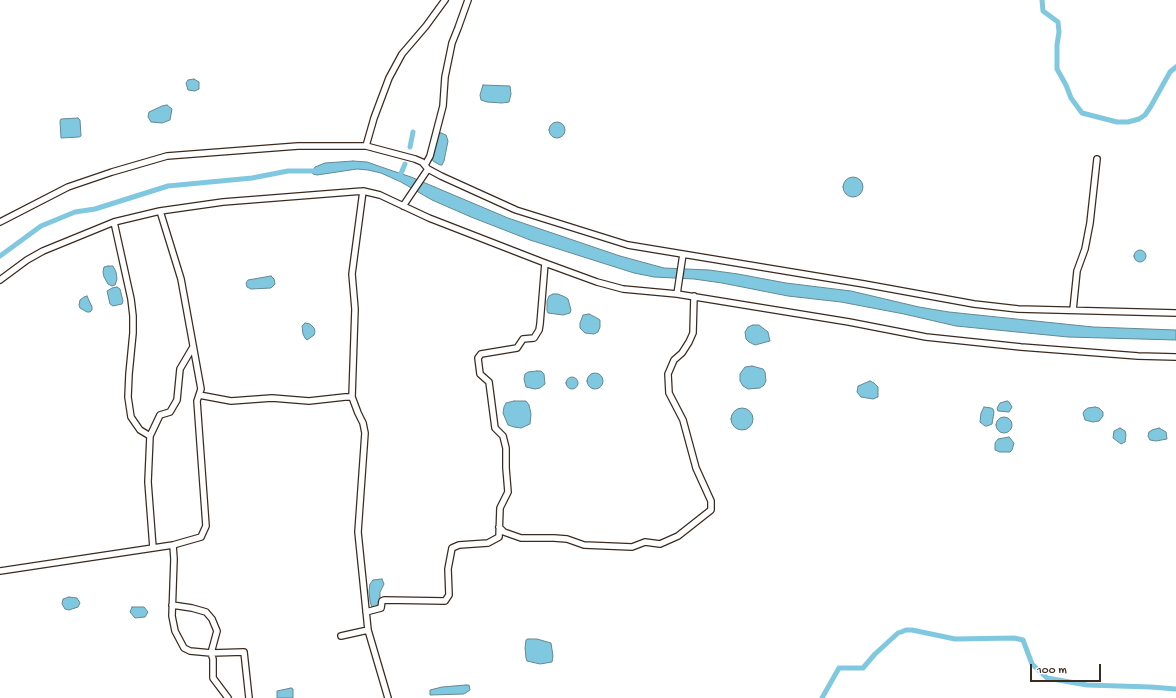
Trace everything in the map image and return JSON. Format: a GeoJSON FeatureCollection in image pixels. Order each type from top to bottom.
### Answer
{"type":"FeatureCollection","features":[{"type":"Feature","properties":{"kind":"street"},"geometry":{"type":"LineString","coordinates":[[366,146],[374,118],[387,85],[402,54],[426,26],[445,0]]}},
{"type":"Feature","properties":{"kind":"street"},"geometry":{"type":"LineString","coordinates":[[403,206],[427,167],[443,106],[445,77],[452,43],[468,0]]}},
{"type":"Feature","properties":{"kind":"street"},"geometry":{"type":"LineString","coordinates":[[0,222],[68,187],[167,156],[298,146],[366,146],[415,159],[427,167],[516,210],[628,245],[864,284],[974,304],[1018,309],[1176,313]]}},
{"type":"Feature","properties":{"kind":"street"},"geometry":{"type":"LineString","coordinates":[[1073,310],[1077,271],[1085,249],[1090,223],[1097,159]]}},
{"type":"Feature","properties":{"kind":"street"},"geometry":{"type":"LineString","coordinates":[[363,191],[352,274],[354,309],[352,398],[363,423],[365,433],[358,532],[368,630],[388,698]]}},
{"type":"Feature","properties":{"kind":"street"},"geometry":{"type":"LineString","coordinates":[[0,280],[27,260],[43,251],[114,222],[160,211],[223,202],[363,191],[380,195],[429,218],[545,263],[597,282],[623,289],[694,296],[850,322],[926,337],[1021,347],[1138,356],[1176,357]]}},
{"type":"Feature","properties":{"kind":"street"},"geometry":{"type":"LineString","coordinates":[[0,571],[173,545],[202,537],[206,526],[197,401],[201,388],[182,279],[160,211]]}},
{"type":"Feature","properties":{"kind":"street"},"geometry":{"type":"LineString","coordinates":[[114,222],[131,299],[133,316],[128,396],[131,417],[140,430],[150,436]]}},
{"type":"Feature","properties":{"kind":"street"},"geometry":{"type":"LineString","coordinates":[[677,294],[682,254]]}},
{"type":"Feature","properties":{"kind":"street"},"geometry":{"type":"LineString","coordinates":[[366,612],[381,608],[382,601],[384,600],[445,601],[449,595],[448,568],[452,548],[459,545],[488,543],[498,537],[500,508],[508,492],[506,448],[503,436],[495,428],[489,382],[480,374],[478,358],[481,354],[517,348],[523,339],[534,338],[539,330],[540,324],[545,263]]}},
{"type":"Feature","properties":{"kind":"street"},"geometry":{"type":"LineString","coordinates":[[499,527],[504,532],[521,538],[567,539],[584,545],[632,547],[645,542],[660,544],[678,536],[711,510],[711,501],[696,468],[683,420],[669,393],[668,374],[674,360],[682,353],[690,342],[693,333],[694,296]]}},
{"type":"Feature","properties":{"kind":"street"},"geometry":{"type":"LineString","coordinates":[[153,548],[148,482],[150,436],[160,415],[170,412],[177,400],[180,369],[194,348]]}},
{"type":"Feature","properties":{"kind":"street"},"geometry":{"type":"LineString","coordinates":[[199,394],[231,401],[272,398],[309,401],[345,397],[352,398]]}},
{"type":"Feature","properties":{"kind":"street"},"geometry":{"type":"LineString","coordinates":[[173,545],[174,581],[172,616],[175,630],[184,648],[190,651],[211,653],[244,652],[249,698]]}},
{"type":"Feature","properties":{"kind":"street"},"geometry":{"type":"LineString","coordinates":[[172,605],[206,612],[212,619],[217,631],[211,653],[213,659],[213,678],[228,698]]}},
{"type":"Feature","properties":{"kind":"street"},"geometry":{"type":"LineString","coordinates":[[341,636],[368,630]]}},
{"type":"Feature","properties":{"kind":"water"},"geometry":{"type":"Polygon","coordinates":[[[194,79],[199,82],[199,89],[195,91],[188,90],[186,83],[188,80],[194,79]]]}},
{"type":"Feature","properties":{"kind":"water"},"geometry":{"type":"Polygon","coordinates":[[[483,85],[510,86],[511,94],[509,102],[487,102],[481,100],[480,95],[483,85]]]}},
{"type":"Feature","properties":{"kind":"water"},"geometry":{"type":"Polygon","coordinates":[[[167,105],[172,109],[170,120],[162,123],[151,122],[148,117],[149,112],[167,105]]]}},
{"type":"Feature","properties":{"kind":"water"},"geometry":{"type":"Polygon","coordinates":[[[78,118],[80,120],[81,136],[61,138],[61,119],[78,118]]]}},
{"type":"Feature","properties":{"kind":"water"},"geometry":{"type":"Polygon","coordinates":[[[557,122],[563,124],[565,130],[563,136],[557,138],[551,136],[549,130],[551,124],[557,122]]]}},
{"type":"Feature","properties":{"kind":"water"},"geometry":{"type":"Polygon","coordinates":[[[441,133],[446,135],[448,141],[444,161],[442,165],[440,165],[433,161],[431,156],[438,134],[441,133]]]}},
{"type":"Feature","properties":{"kind":"water"},"geometry":{"type":"Polygon","coordinates":[[[353,161],[367,162],[411,177],[508,218],[620,256],[664,268],[709,270],[786,283],[851,291],[919,307],[949,312],[1093,327],[1176,330],[1176,340],[1068,337],[956,326],[841,302],[788,296],[694,279],[654,277],[634,273],[530,240],[471,217],[432,200],[401,182],[381,173],[357,169],[317,175],[313,174],[312,172],[315,167],[325,163],[353,161]]]}},
{"type":"Feature","properties":{"kind":"water"},"geometry":{"type":"Polygon","coordinates":[[[853,177],[860,180],[863,187],[860,194],[853,197],[846,194],[843,187],[846,180],[853,177]]]}},
{"type":"Feature","properties":{"kind":"water"},"geometry":{"type":"Polygon","coordinates":[[[1140,250],[1144,252],[1146,256],[1144,260],[1140,262],[1136,260],[1134,256],[1136,252],[1140,250]]]}},
{"type":"Feature","properties":{"kind":"water"},"geometry":{"type":"Polygon","coordinates":[[[113,266],[116,272],[117,279],[115,285],[112,286],[108,284],[103,272],[104,267],[113,266]]]}},
{"type":"Feature","properties":{"kind":"water"},"geometry":{"type":"Polygon","coordinates":[[[271,276],[274,279],[275,284],[271,288],[251,289],[247,287],[246,283],[248,280],[271,276]]]}},
{"type":"Feature","properties":{"kind":"water"},"geometry":{"type":"Polygon","coordinates":[[[117,287],[120,289],[123,301],[122,304],[113,306],[110,304],[107,291],[117,287]]]}},
{"type":"Feature","properties":{"kind":"water"},"geometry":{"type":"Polygon","coordinates":[[[558,294],[568,299],[571,310],[570,313],[563,315],[548,313],[547,301],[549,296],[558,294]]]}},
{"type":"Feature","properties":{"kind":"water"},"geometry":{"type":"Polygon","coordinates":[[[87,296],[92,307],[90,312],[80,308],[79,305],[80,300],[87,296]]]}},
{"type":"Feature","properties":{"kind":"water"},"geometry":{"type":"Polygon","coordinates":[[[589,314],[600,320],[598,332],[594,334],[585,333],[580,328],[583,315],[589,314]]]}},
{"type":"Feature","properties":{"kind":"water"},"geometry":{"type":"Polygon","coordinates":[[[305,323],[310,324],[315,331],[314,335],[307,340],[303,334],[302,326],[305,323]]]}},
{"type":"Feature","properties":{"kind":"water"},"geometry":{"type":"Polygon","coordinates":[[[759,325],[768,332],[770,341],[755,345],[749,342],[746,339],[745,332],[748,327],[759,325]]]}},
{"type":"Feature","properties":{"kind":"water"},"geometry":{"type":"Polygon","coordinates":[[[752,366],[763,369],[765,372],[766,381],[760,388],[748,389],[743,386],[740,381],[740,374],[745,367],[752,366]]]}},
{"type":"Feature","properties":{"kind":"water"},"geometry":{"type":"Polygon","coordinates":[[[541,371],[544,374],[545,384],[540,388],[535,389],[526,387],[524,379],[525,374],[528,372],[541,371]]]}},
{"type":"Feature","properties":{"kind":"water"},"geometry":{"type":"Polygon","coordinates":[[[592,373],[598,373],[603,378],[601,387],[598,389],[592,389],[587,384],[587,378],[592,373]]]}},
{"type":"Feature","properties":{"kind":"water"},"geometry":{"type":"Polygon","coordinates":[[[570,377],[574,377],[578,383],[574,389],[570,389],[566,385],[566,381],[570,377]]]}},
{"type":"Feature","properties":{"kind":"water"},"geometry":{"type":"Polygon","coordinates":[[[870,381],[878,387],[878,397],[873,399],[861,397],[857,392],[858,386],[870,381]]]}},
{"type":"Feature","properties":{"kind":"water"},"geometry":{"type":"Polygon","coordinates":[[[526,401],[529,405],[531,414],[530,424],[521,428],[508,425],[503,413],[504,407],[506,403],[526,401]]]}},
{"type":"Feature","properties":{"kind":"water"},"geometry":{"type":"Polygon","coordinates":[[[1007,401],[1012,407],[1009,412],[998,411],[997,408],[1000,403],[1007,401]]]}},
{"type":"Feature","properties":{"kind":"water"},"geometry":{"type":"Polygon","coordinates":[[[984,407],[993,409],[994,412],[992,424],[987,426],[980,422],[981,413],[984,407]]]}},
{"type":"Feature","properties":{"kind":"water"},"geometry":{"type":"Polygon","coordinates":[[[1095,407],[1099,408],[1103,412],[1103,416],[1099,421],[1093,422],[1085,420],[1083,413],[1085,410],[1095,407]]]}},
{"type":"Feature","properties":{"kind":"water"},"geometry":{"type":"Polygon","coordinates":[[[742,408],[750,411],[753,419],[750,427],[742,430],[734,427],[731,419],[734,411],[742,408]]]}},
{"type":"Feature","properties":{"kind":"water"},"geometry":{"type":"Polygon","coordinates":[[[1004,417],[1010,419],[1012,425],[1010,431],[1004,433],[998,431],[996,425],[998,419],[1004,417]]]}},
{"type":"Feature","properties":{"kind":"water"},"geometry":{"type":"Polygon","coordinates":[[[1120,428],[1125,431],[1126,435],[1125,442],[1121,444],[1113,438],[1114,431],[1120,428]]]}},
{"type":"Feature","properties":{"kind":"water"},"geometry":{"type":"Polygon","coordinates":[[[1159,428],[1166,432],[1167,439],[1156,441],[1150,440],[1148,436],[1149,432],[1159,428]]]}},
{"type":"Feature","properties":{"kind":"water"},"geometry":{"type":"Polygon","coordinates":[[[1009,437],[1014,443],[1010,452],[1000,452],[995,450],[995,443],[998,439],[1009,437]]]}},
{"type":"Feature","properties":{"kind":"water"},"geometry":{"type":"Polygon","coordinates":[[[382,579],[384,584],[380,592],[380,604],[379,606],[372,608],[369,591],[370,584],[373,580],[382,579]]]}},
{"type":"Feature","properties":{"kind":"water"},"geometry":{"type":"Polygon","coordinates":[[[69,597],[77,598],[80,603],[78,607],[69,610],[65,609],[62,604],[63,599],[69,597]]]}},
{"type":"Feature","properties":{"kind":"water"},"geometry":{"type":"Polygon","coordinates":[[[132,607],[144,607],[148,612],[145,617],[135,618],[130,612],[132,607]]]}},
{"type":"Feature","properties":{"kind":"water"},"geometry":{"type":"Polygon","coordinates":[[[537,639],[551,643],[553,656],[552,662],[540,664],[527,661],[525,648],[526,640],[537,639]]]}},
{"type":"Feature","properties":{"kind":"water"},"geometry":{"type":"Polygon","coordinates":[[[469,685],[470,690],[464,694],[430,695],[430,690],[442,687],[469,685]]]}},
{"type":"Feature","properties":{"kind":"water"},"geometry":{"type":"Polygon","coordinates":[[[291,688],[293,689],[293,698],[277,698],[277,691],[291,688]]]}},
{"type":"Feature","properties":{"kind":"waterway"},"geometry":{"type":"LineString","coordinates":[[1042,0],[1043,11],[1058,22],[1059,32],[1057,45],[1057,69],[1071,98],[1082,113],[1117,122],[1128,122],[1139,119],[1145,115],[1170,72],[1176,67]]}},
{"type":"Feature","properties":{"kind":"waterway"},"geometry":{"type":"LineString","coordinates":[[410,147],[413,132]]}},
{"type":"Feature","properties":{"kind":"waterway"},"geometry":{"type":"LineString","coordinates":[[399,178],[405,164]]}},
{"type":"Feature","properties":{"kind":"waterway"},"geometry":{"type":"LineString","coordinates":[[0,256],[41,226],[75,212],[95,209],[168,186],[252,178],[288,171],[318,171]]}},
{"type":"Feature","properties":{"kind":"waterway"},"geometry":{"type":"LineString","coordinates":[[901,632],[912,630],[955,639],[1014,638],[1023,640],[1032,664],[1047,678],[1087,685],[1176,689]]}},
{"type":"Feature","properties":{"kind":"waterway"},"geometry":{"type":"LineString","coordinates":[[822,698],[839,668],[863,668],[875,654],[898,633]]}}]}
